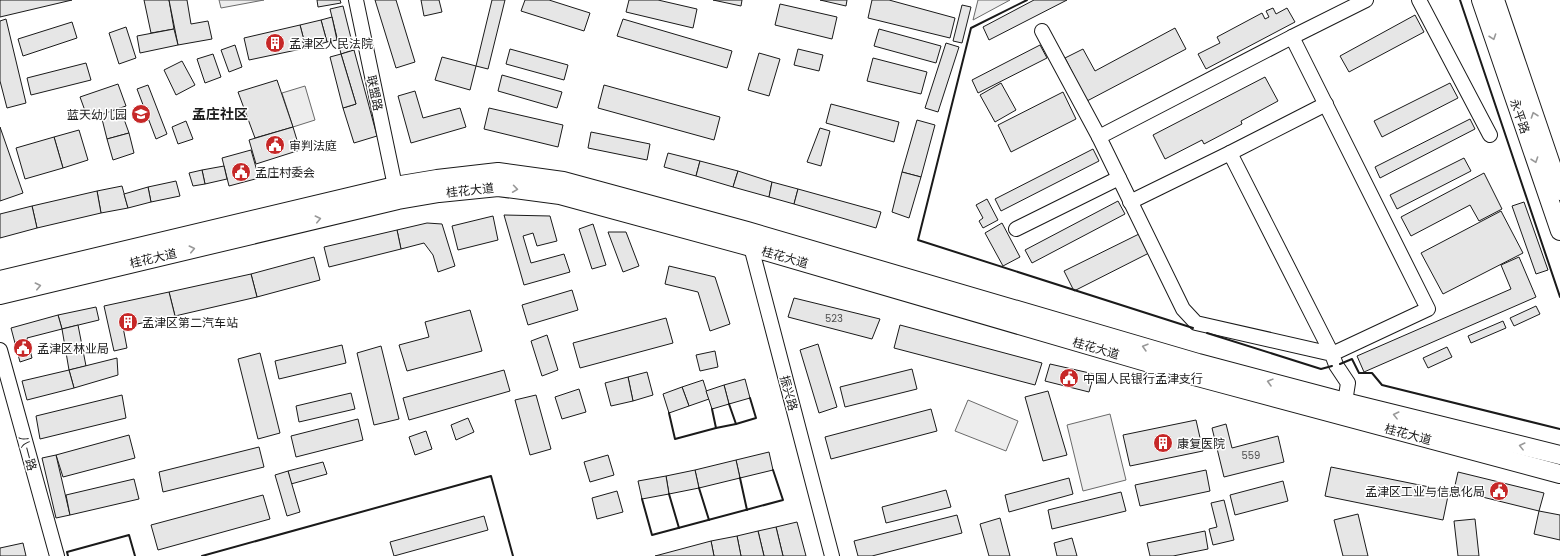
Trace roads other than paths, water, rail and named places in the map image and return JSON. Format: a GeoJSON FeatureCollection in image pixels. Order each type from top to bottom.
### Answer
{"type":"FeatureCollection","features":[{"type":"Feature","properties":{"kind":"main road","name":"永平路"},"geometry":{"type":"LineString","coordinates":[[1481,0],[1560,231]]}},
{"type":"Feature","properties":{"kind":"main road","name":"永平路"},"geometry":{"type":"LineString","coordinates":[[1495,0],[1560,191]]}},
{"type":"Feature","properties":{"kind":"main road","name":"桂花大道"},"geometry":{"type":"LineString","coordinates":[[0,280],[395,186],[437,179],[498,172],[563,181],[1194,376],[1560,474]]}},
{"type":"Feature","properties":{"kind":"main road","name":"桂花大道"},"geometry":{"type":"LineString","coordinates":[[0,295],[398,200],[439,193],[498,187],[560,195],[749,239],[1198,363],[1345,402],[1560,455]]}},
{"type":"Feature","properties":{"kind":"street","name":"联盟路"},"geometry":{"type":"LineString","coordinates":[[356,0],[395,186]]}},
{"type":"Feature","properties":{"kind":"street"},"geometry":{"type":"LineString","coordinates":[[1099,137],[1366,0]]}},
{"type":"Feature","properties":{"kind":"street"},"geometry":{"type":"LineString","coordinates":[[1419,0],[1490,135]]}},
{"type":"Feature","properties":{"kind":"street"},"geometry":{"type":"LineString","coordinates":[[1042,30],[1099,137],[1183,310],[1196,323],[1332,354],[1428,309],[1292,37]]}},
{"type":"Feature","properties":{"kind":"street"},"geometry":{"type":"LineString","coordinates":[[1130,202],[1326,104]]}},
{"type":"Feature","properties":{"kind":"street"},"geometry":{"type":"LineString","coordinates":[[1230,152],[1332,354],[1336,365],[1348,383],[1345,402]]}},
{"type":"Feature","properties":{"kind":"street"},"geometry":{"type":"LineString","coordinates":[[1016,228],[1119,178]]}},
{"type":"Feature","properties":{"kind":"street","name":"振兴路"},"geometry":{"type":"LineString","coordinates":[[749,239],[832,556]]}},
{"type":"Feature","properties":{"kind":"street","name":"八一路"},"geometry":{"type":"LineString","coordinates":[[0,350],[57,556]]}},
{"type":"Feature","properties":{"kind":"place","name":"孟津区人民法院"},"geometry":{"type":"Point","coordinates":[275,43]}},
{"type":"Feature","properties":{"kind":"place","name":"蓝天幼儿园"},"geometry":{"type":"Point","coordinates":[141,114]}},
{"type":"Feature","properties":{"kind":"place","name":"审判法庭"},"geometry":{"type":"Point","coordinates":[275,145]}},
{"type":"Feature","properties":{"kind":"place","name":"孟庄村委会"},"geometry":{"type":"Point","coordinates":[241,172]}},
{"type":"Feature","properties":{"kind":"place","name":"孟津区第二汽车站"},"geometry":{"type":"Point","coordinates":[128,322]}},
{"type":"Feature","properties":{"kind":"place","name":"孟津区林业局"},"geometry":{"type":"Point","coordinates":[23,348]}},
{"type":"Feature","properties":{"kind":"place","name":"中国人民银行孟津支行"},"geometry":{"type":"Point","coordinates":[1069,378]}},
{"type":"Feature","properties":{"kind":"place","name":"康复医院"},"geometry":{"type":"Point","coordinates":[1163,443]}},
{"type":"Feature","properties":{"kind":"place","name":"孟津区工业与信息化局"},"geometry":{"type":"Point","coordinates":[1499,491]}},
{"type":"Feature","properties":{"kind":"district","name":"孟庄社区"},"geometry":{"type":"Point","coordinates":[220,114]}}]}
